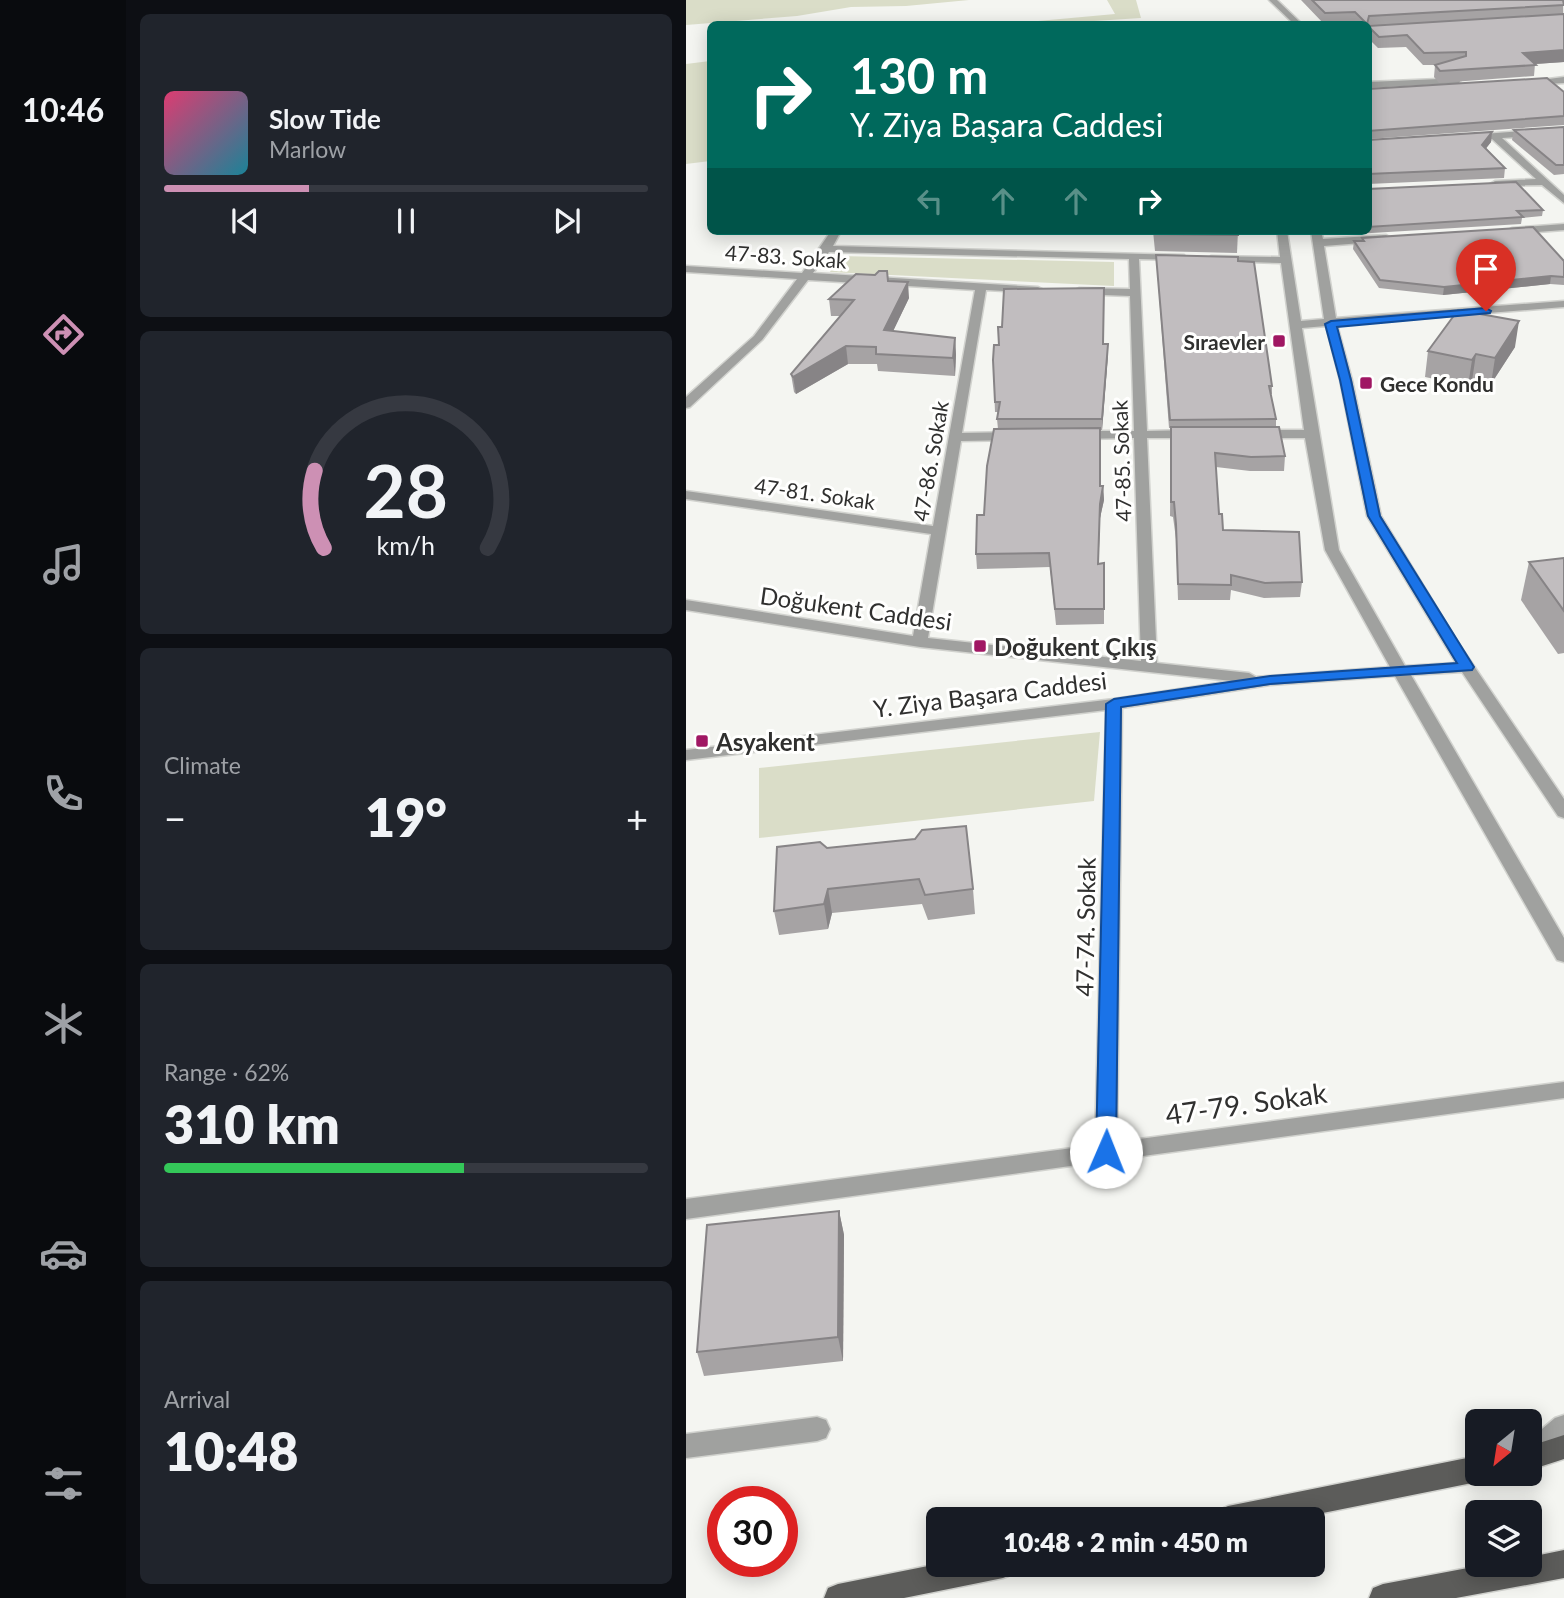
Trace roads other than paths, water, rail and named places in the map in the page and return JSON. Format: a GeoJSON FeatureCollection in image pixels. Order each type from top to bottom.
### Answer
{"type":"FeatureCollection","features":[{"type":"Feature","properties":{"kind":"main road"},"geometry":{"type":"LineString","coordinates":[[1542,1453],[1564,1447]]}},
{"type":"Feature","properties":{"kind":"main road"},"geometry":{"type":"LineString","coordinates":[[1288,1507],[1465,1471]]}},
{"type":"Feature","properties":{"kind":"main road"},"geometry":{"type":"LineString","coordinates":[[1383,1598],[1564,1563]]}},
{"type":"Feature","properties":{"kind":"main road"},"geometry":{"type":"LineString","coordinates":[[838,1598],[940,1577]]}},
{"type":"Feature","properties":{"kind":"street"},"geometry":{"type":"LineString","coordinates":[[1273,0],[1295,21]]}},
{"type":"Feature","properties":{"kind":"street"},"geometry":{"type":"LineString","coordinates":[[1515,76],[1564,73]]}},
{"type":"Feature","properties":{"kind":"street"},"geometry":{"type":"LineString","coordinates":[[1525,83],[1564,80]]}},
{"type":"Feature","properties":{"kind":"street"},"geometry":{"type":"LineString","coordinates":[[1372,85],[1474,82],[1372,93]]}},
{"type":"Feature","properties":{"kind":"street"},"geometry":{"type":"LineString","coordinates":[[1457,139],[1564,131]]}},
{"type":"Feature","properties":{"kind":"street"},"geometry":{"type":"LineString","coordinates":[[1495,137],[1564,200]]}},
{"type":"Feature","properties":{"kind":"street"},"geometry":{"type":"LineString","coordinates":[[1477,185],[1544,182]]}},
{"type":"Feature","properties":{"kind":"street"},"geometry":{"type":"LineString","coordinates":[[1495,232],[1564,228]]}},
{"type":"Feature","properties":{"kind":"street"},"geometry":{"type":"LineString","coordinates":[[686,404],[758,338],[834,235]]}},
{"type":"Feature","properties":{"kind":"street"},"geometry":{"type":"LineString","coordinates":[[1282,235],[1311,434],[1332,550],[1564,955]]}},
{"type":"Feature","properties":{"kind":"street"},"geometry":{"type":"LineString","coordinates":[[1399,238],[1316,237],[1331,324],[1346,380],[1374,516],[1466,667],[1564,812]]}},
{"type":"Feature","properties":{"kind":"street"},"geometry":{"type":"LineString","coordinates":[[826,249],[1189,257]]}},
{"type":"Feature","properties":{"kind":"street","name":"47-85. Sokak"},"geometry":{"type":"LineString","coordinates":[[1135,256],[1149,665]]}},
{"type":"Feature","properties":{"kind":"street"},"geometry":{"type":"LineString","coordinates":[[1203,258],[1285,260]]}},
{"type":"Feature","properties":{"kind":"street","name":"47-83. Sokak"},"geometry":{"type":"LineString","coordinates":[[686,270],[1046,290]]}},
{"type":"Feature","properties":{"kind":"street","name":"47-86. Sokak"},"geometry":{"type":"LineString","coordinates":[[920,642],[981,288]]}},
{"type":"Feature","properties":{"kind":"street"},"geometry":{"type":"LineString","coordinates":[[1071,291],[1135,293]]}},
{"type":"Feature","properties":{"kind":"street"},"geometry":{"type":"LineString","coordinates":[[1296,325],[1564,304]]}},
{"type":"Feature","properties":{"kind":"street"},"geometry":{"type":"LineString","coordinates":[[1061,436],[1206,434]]}},
{"type":"Feature","properties":{"kind":"street"},"geometry":{"type":"LineString","coordinates":[[1246,434],[1311,434]]}},
{"type":"Feature","properties":{"kind":"street"},"geometry":{"type":"LineString","coordinates":[[955,437],[1035,436]]}},
{"type":"Feature","properties":{"kind":"street","name":"47-81. Sokak"},"geometry":{"type":"LineString","coordinates":[[686,495],[939,531]]}},
{"type":"Feature","properties":{"kind":"street","name":"Doğukent Caddesi"},"geometry":{"type":"LineString","coordinates":[[686,605],[920,642],[1270,680]]}},
{"type":"Feature","properties":{"kind":"street","name":"Y. Ziya Başara Caddesi"},"geometry":{"type":"LineString","coordinates":[[686,755],[1114,704],[1270,680],[1466,667]]}},
{"type":"Feature","properties":{"kind":"street","name":"47-74. Sokak"},"geometry":{"type":"LineString","coordinates":[[1106,1152],[1114,704]]}},
{"type":"Feature","properties":{"kind":"street","name":"47-79. Sokak"},"geometry":{"type":"LineString","coordinates":[[686,1209],[1564,1090]]}},
{"type":"Feature","properties":{"kind":"street"},"geometry":{"type":"LineString","coordinates":[[1542,1446],[1564,1427]]}},
{"type":"Feature","properties":{"kind":"street"},"geometry":{"type":"LineString","coordinates":[[686,1446],[817,1429]]}},
{"type":"Feature","properties":{"kind":"place","name":"Sıraevler"},"geometry":{"type":"Point","coordinates":[1279,341]}},
{"type":"Feature","properties":{"kind":"place","name":"Gece Kondu"},"geometry":{"type":"Point","coordinates":[1366,383]}},
{"type":"Feature","properties":{"kind":"place","name":"Doğukent Çıkış"},"geometry":{"type":"Point","coordinates":[980,646]}},
{"type":"Feature","properties":{"kind":"place","name":"Asyakent"},"geometry":{"type":"Point","coordinates":[702,741]}}]}
